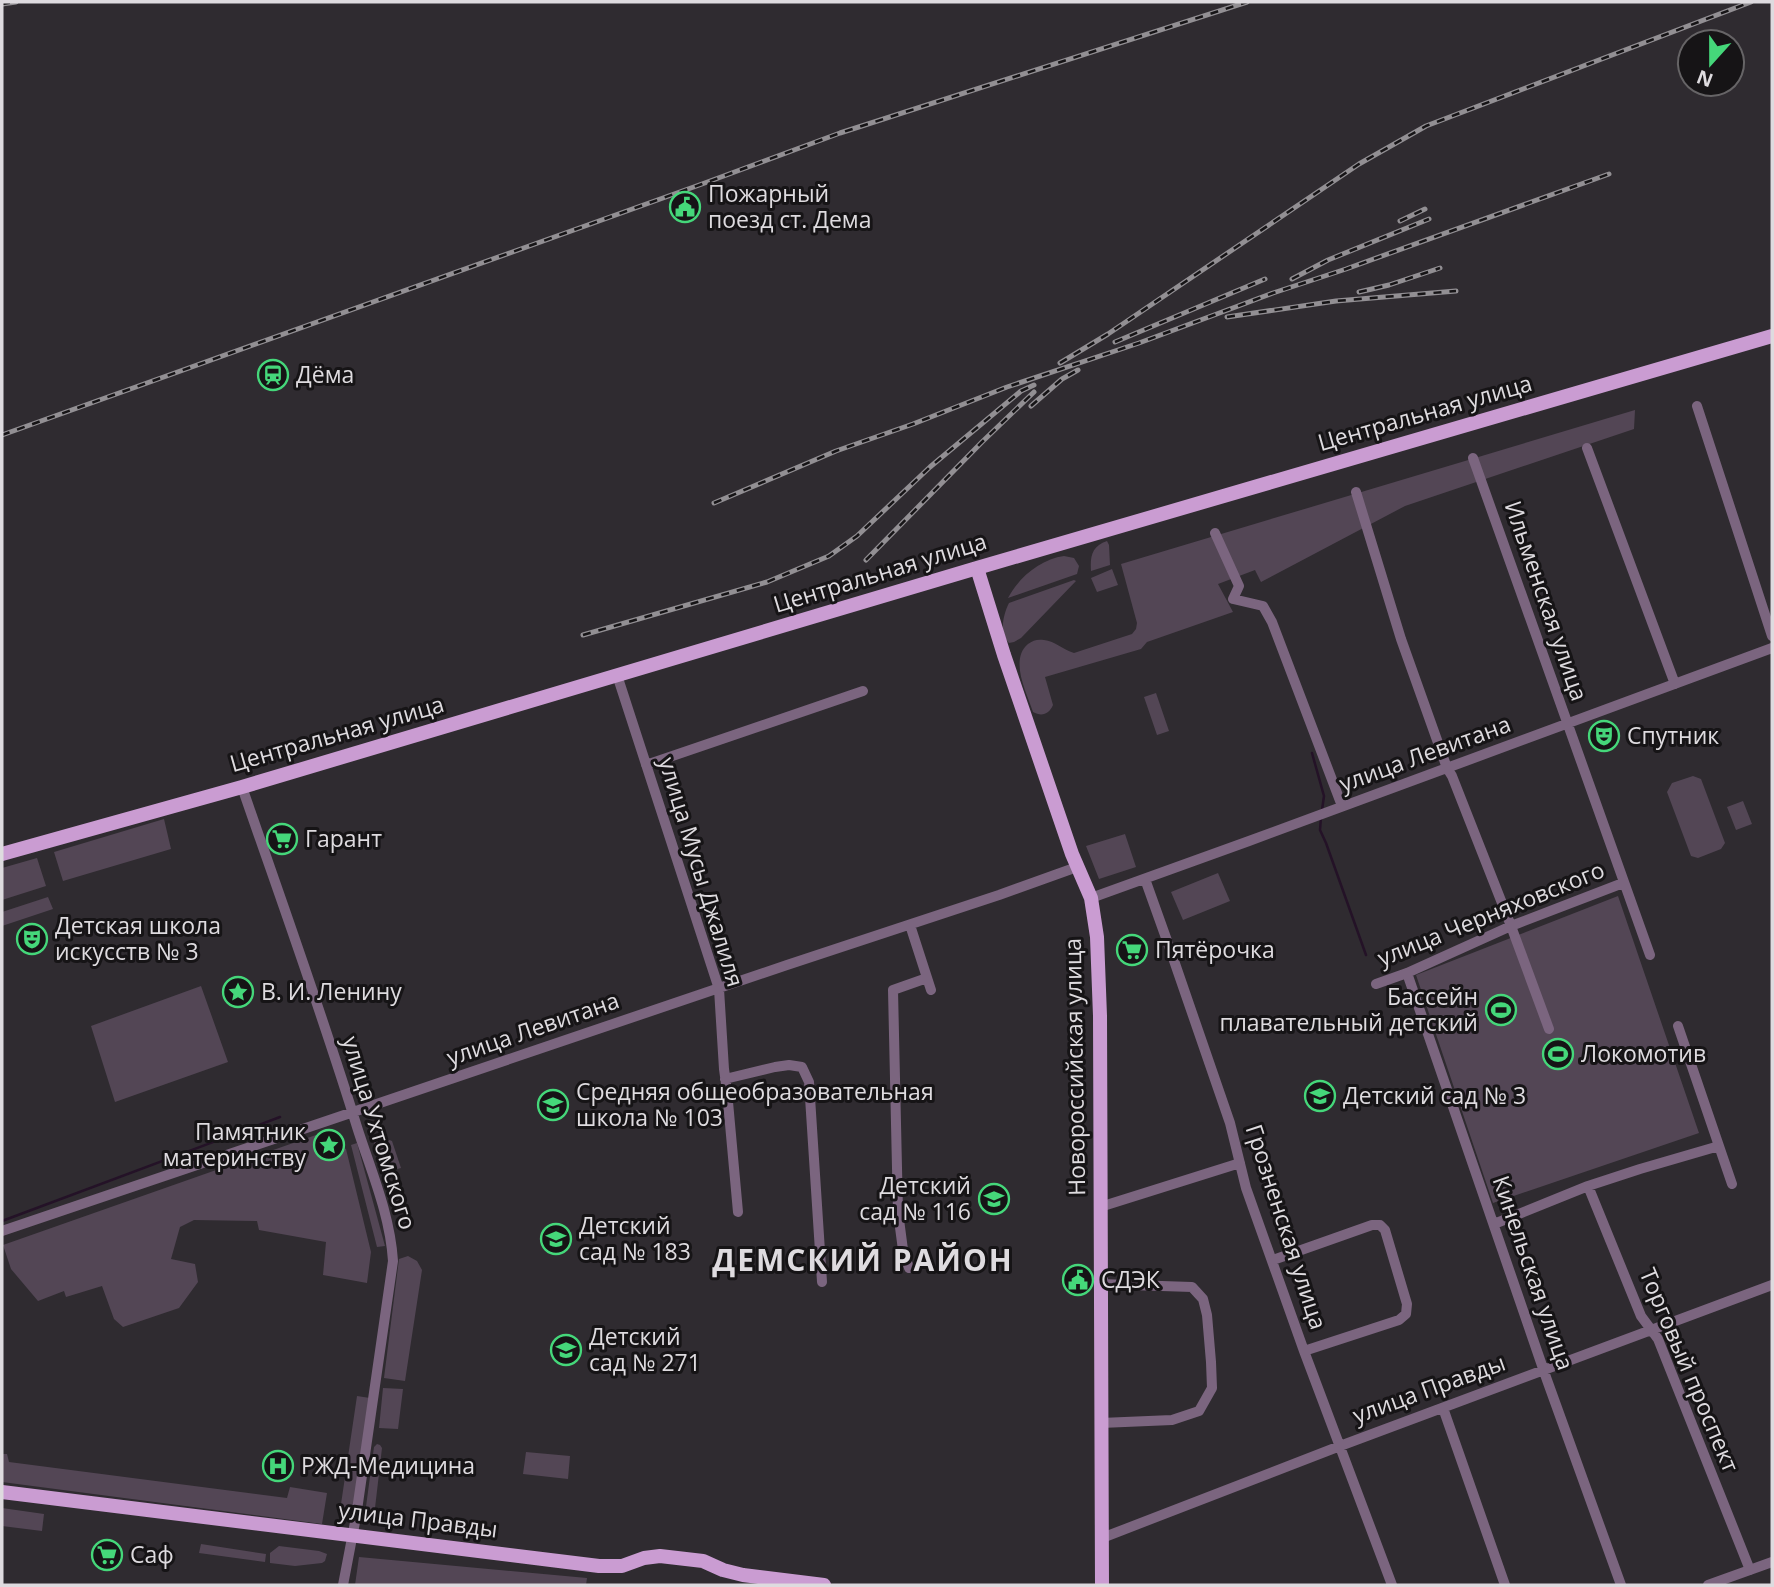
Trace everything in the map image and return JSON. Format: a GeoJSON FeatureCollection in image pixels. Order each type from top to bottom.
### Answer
{"type":"FeatureCollection","features":[{"type":"Feature","properties":{"kind":"main road","name":"Центральная улица"},"geometry":{"type":"LineString","coordinates":[[2,854],[242,787],[977,568],[1772,336]]}},
{"type":"Feature","properties":{"kind":"main road","name":"Новороссийская улица"},"geometry":{"type":"LineString","coordinates":[[977,568],[1077,867],[1091,898],[1097,937],[1100,1016],[1102,1585]]}},
{"type":"Feature","properties":{"kind":"main road","name":"улица Правды"},"geometry":{"type":"LineString","coordinates":[[2,1492],[599,1566],[622,1566],[651,1556],[684,1558],[704,1561],[742,1580],[818,1585]]}},
{"type":"Feature","properties":{"kind":"street"},"geometry":{"type":"LineString","coordinates":[[1698,406],[1772,636]]}},
{"type":"Feature","properties":{"kind":"street"},"geometry":{"type":"LineString","coordinates":[[1587,448],[1675,684]]}},
{"type":"Feature","properties":{"kind":"street","name":"Ильменская улица"},"geometry":{"type":"LineString","coordinates":[[1473,458],[1650,955]]}},
{"type":"Feature","properties":{"kind":"street"},"geometry":{"type":"LineString","coordinates":[[1356,492],[1401,639],[1447,768],[1549,1029]]}},
{"type":"Feature","properties":{"kind":"street"},"geometry":{"type":"LineString","coordinates":[[1215,533],[1239,586],[1233,599],[1263,606],[1272,622],[1342,806]]}},
{"type":"Feature","properties":{"kind":"street","name":"улица Левитана"},"geometry":{"type":"LineString","coordinates":[[1091,898],[1772,648]]}},
{"type":"Feature","properties":{"kind":"street","name":"улица Мусы Джалиля"},"geometry":{"type":"LineString","coordinates":[[617,675],[719,989],[738,1212]]}},
{"type":"Feature","properties":{"kind":"street"},"geometry":{"type":"LineString","coordinates":[[646,765],[863,691]]}},
{"type":"Feature","properties":{"kind":"street","name":"улица Ухтомского"},"geometry":{"type":"LineString","coordinates":[[242,787],[353,1112],[392,1245],[393,1261],[343,1585]]}},
{"type":"Feature","properties":{"kind":"street","name":"улица Левитана"},"geometry":{"type":"LineString","coordinates":[[2,1231],[1077,867]]}},
{"type":"Feature","properties":{"kind":"street","name":"Грозненская улица"},"geometry":{"type":"LineString","coordinates":[[1145,879],[1230,1124],[1247,1188],[1304,1351],[1392,1585]]}},
{"type":"Feature","properties":{"kind":"street","name":"улица Черняховского"},"geometry":{"type":"LineString","coordinates":[[1376,984],[1407,973],[1511,926],[1623,883]]}},
{"type":"Feature","properties":{"kind":"street"},"geometry":{"type":"LineString","coordinates":[[910,925],[931,990]]}},
{"type":"Feature","properties":{"kind":"street","name":"Кинельская улица"},"geometry":{"type":"LineString","coordinates":[[1407,973],[1621,1585]]}},
{"type":"Feature","properties":{"kind":"street"},"geometry":{"type":"LineString","coordinates":[[909,1268],[903,1250],[898,1212],[893,990],[927,978]]}},
{"type":"Feature","properties":{"kind":"street"},"geometry":{"type":"LineString","coordinates":[[1678,1026],[1732,1184]]}},
{"type":"Feature","properties":{"kind":"street"},"geometry":{"type":"LineString","coordinates":[[725,1079],[789,1065],[802,1067],[809,1082],[822,1282]]}},
{"type":"Feature","properties":{"kind":"street"},"geometry":{"type":"LineString","coordinates":[[1494,1224],[1588,1186],[1718,1146]]}},
{"type":"Feature","properties":{"kind":"street"},"geometry":{"type":"LineString","coordinates":[[1100,1207],[1240,1163]]}},
{"type":"Feature","properties":{"kind":"street","name":"Торговый проспект"},"geometry":{"type":"LineString","coordinates":[[1588,1186],[1641,1316],[1658,1339],[1750,1570]]}},
{"type":"Feature","properties":{"kind":"street"},"geometry":{"type":"LineString","coordinates":[[1273,1260],[1372,1225],[1380,1225],[1385,1230],[1407,1304],[1406,1314],[1399,1320],[1304,1351]]}},
{"type":"Feature","properties":{"kind":"street"},"geometry":{"type":"LineString","coordinates":[[1100,1284],[1192,1287],[1203,1298],[1207,1315],[1212,1388],[1199,1411],[1172,1420],[1101,1423]]}},
{"type":"Feature","properties":{"kind":"street","name":"улица Правды"},"geometry":{"type":"LineString","coordinates":[[1102,1538],[1340,1446],[1771,1287]]}},
{"type":"Feature","properties":{"kind":"street"},"geometry":{"type":"LineString","coordinates":[[1443,1408],[1505,1585]]}},
{"type":"Feature","properties":{"kind":"street"},"geometry":{"type":"LineString","coordinates":[[1709,1585],[1772,1562]]}},
{"type":"Feature","properties":{"kind":"shaded area"},"geometry":{"type":"Polygon","coordinates":[[[1635,410],[1634,429],[1405,506],[1261,582],[1255,570],[1218,584],[1233,612],[1147,642],[1141,649],[1045,677],[1053,705],[1045,714],[1033,712],[1020,668],[1020,659],[1028,644],[1038,640],[1048,641],[1074,653],[1132,634],[1136,629],[1137,623],[1121,564],[1635,410]]]}},
{"type":"Feature","properties":{"kind":"shaded area"},"geometry":{"type":"Polygon","coordinates":[[[1107,541],[1110,565],[1091,571],[1093,552],[1107,541]]]}},
{"type":"Feature","properties":{"kind":"shaded area"},"geometry":{"type":"Polygon","coordinates":[[[1064,556],[1074,558],[1079,566],[1077,574],[1008,598],[1018,583],[1032,570],[1047,561],[1064,556]]]}},
{"type":"Feature","properties":{"kind":"shaded area"},"geometry":{"type":"Polygon","coordinates":[[[1112,569],[1118,585],[1097,592],[1091,578],[1112,569]]]}},
{"type":"Feature","properties":{"kind":"shaded area"},"geometry":{"type":"Polygon","coordinates":[[[1076,581],[1021,638],[1009,643],[1003,624],[1009,603],[1076,581]]]}},
{"type":"Feature","properties":{"kind":"shaded area"},"geometry":{"type":"Polygon","coordinates":[[[1156,693],[1169,731],[1157,735],[1144,697],[1156,693]]]}},
{"type":"Feature","properties":{"kind":"shaded area"},"geometry":{"type":"Polygon","coordinates":[[[1693,776],[1701,779],[1725,843],[1721,849],[1698,858],[1691,856],[1667,792],[1672,783],[1693,776]]]}},
{"type":"Feature","properties":{"kind":"shaded area"},"geometry":{"type":"Polygon","coordinates":[[[1743,801],[1752,824],[1736,830],[1727,807],[1743,801]]]}},
{"type":"Feature","properties":{"kind":"shaded area"},"geometry":{"type":"Polygon","coordinates":[[[164,819],[171,849],[63,881],[54,852],[164,819]]]}},
{"type":"Feature","properties":{"kind":"shaded area"},"geometry":{"type":"Polygon","coordinates":[[[1125,834],[1136,867],[1099,879],[1086,846],[1125,834]]]}},
{"type":"Feature","properties":{"kind":"shaded area"},"geometry":{"type":"Polygon","coordinates":[[[37,858],[46,886],[2,900],[2,868],[37,858]]]}},
{"type":"Feature","properties":{"kind":"shaded area"},"geometry":{"type":"Polygon","coordinates":[[[1218,873],[1230,901],[1183,920],[1171,892],[1218,873]]]}},
{"type":"Feature","properties":{"kind":"shaded area","name":"Локомотив"},"geometry":{"type":"Polygon","coordinates":[[[1618,896],[1699,1133],[1493,1203],[1416,975],[1618,896]]]}},
{"type":"Feature","properties":{"kind":"shaded area"},"geometry":{"type":"Polygon","coordinates":[[[48,897],[53,909],[2,926],[2,912],[48,897]]]}},
{"type":"Feature","properties":{"kind":"shaded area"},"geometry":{"type":"Polygon","coordinates":[[[201,986],[228,1062],[115,1102],[91,1026],[201,986]]]}},
{"type":"Feature","properties":{"kind":"shaded area"},"geometry":{"type":"Polygon","coordinates":[[[316,1135],[346,1149],[371,1252],[367,1283],[323,1275],[326,1242],[259,1230],[257,1221],[194,1220],[180,1227],[171,1259],[195,1264],[198,1282],[179,1308],[123,1327],[114,1319],[102,1286],[66,1297],[64,1291],[38,1301],[11,1269],[3,1245],[316,1135]]]}},
{"type":"Feature","properties":{"kind":"shaded area"},"geometry":{"type":"Polygon","coordinates":[[[372,1136],[392,1141],[401,1168],[389,1168],[380,1161],[372,1136]]]}},
{"type":"Feature","properties":{"kind":"shaded area"},"geometry":{"type":"Polygon","coordinates":[[[357,1143],[385,1246],[377,1247],[351,1145],[357,1143]]]}},
{"type":"Feature","properties":{"kind":"shaded area"},"geometry":{"type":"Polygon","coordinates":[[[408,1256],[417,1261],[422,1270],[405,1381],[384,1378],[399,1259],[408,1256]]]}},
{"type":"Feature","properties":{"kind":"shaded area"},"geometry":{"type":"Polygon","coordinates":[[[383,1388],[403,1389],[398,1429],[379,1428],[383,1388]]]}},
{"type":"Feature","properties":{"kind":"shaded area"},"geometry":{"type":"Polygon","coordinates":[[[357,1396],[370,1398],[353,1511],[341,1504],[357,1396]]]}},
{"type":"Feature","properties":{"kind":"shaded area"},"geometry":{"type":"Polygon","coordinates":[[[377,1444],[382,1448],[375,1508],[369,1515],[365,1514],[374,1447],[377,1444]]]}},
{"type":"Feature","properties":{"kind":"shaded area"},"geometry":{"type":"Polygon","coordinates":[[[526,1452],[570,1456],[568,1479],[523,1474],[526,1452]]]}},
{"type":"Feature","properties":{"kind":"shaded area"},"geometry":{"type":"Polygon","coordinates":[[[2,1454],[7,1454],[9,1462],[287,1498],[290,1487],[327,1493],[322,1524],[2,1482],[2,1454]]]}},
{"type":"Feature","properties":{"kind":"shaded area"},"geometry":{"type":"Polygon","coordinates":[[[2,1508],[44,1514],[42,1531],[2,1526],[2,1508]]]}},
{"type":"Feature","properties":{"kind":"shaded area"},"geometry":{"type":"Polygon","coordinates":[[[201,1544],[266,1554],[265,1562],[199,1553],[201,1544]]]}},
{"type":"Feature","properties":{"kind":"shaded area"},"geometry":{"type":"Polygon","coordinates":[[[279,1546],[327,1554],[322,1563],[295,1566],[270,1563],[270,1553],[279,1546]]]}},
{"type":"Feature","properties":{"kind":"shaded area"},"geometry":{"type":"Polygon","coordinates":[[[359,1557],[587,1578],[586,1585],[355,1585],[359,1557]]]}},
{"type":"Feature","properties":{"kind":"waterway"},"geometry":{"type":"LineString","coordinates":[[1312,753],[1324,796],[1322,810]]}},
{"type":"Feature","properties":{"kind":"waterway"},"geometry":{"type":"LineString","coordinates":[[1321,817],[1320,830],[1366,955]]}},
{"type":"Feature","properties":{"kind":"waterway"},"geometry":{"type":"LineString","coordinates":[[2,1221],[280,1117]]}},
{"type":"Feature","properties":{"kind":"railway"},"geometry":{"type":"LineString","coordinates":[[2,4],[16,2]]}},
{"type":"Feature","properties":{"kind":"railway"},"geometry":{"type":"LineString","coordinates":[[2,435],[840,133],[1247,2]]}},
{"type":"Feature","properties":{"kind":"railway"},"geometry":{"type":"LineString","coordinates":[[1060,363],[1108,334],[1359,164],[1426,126],[1751,2]]}},
{"type":"Feature","properties":{"kind":"railway"},"geometry":{"type":"LineString","coordinates":[[714,503],[836,451],[1007,387],[1139,343],[1609,174]]}},
{"type":"Feature","properties":{"kind":"railway"},"geometry":{"type":"LineString","coordinates":[[1400,221],[1425,209]]}},
{"type":"Feature","properties":{"kind":"railway"},"geometry":{"type":"LineString","coordinates":[[1292,279],[1328,260],[1429,219]]}},
{"type":"Feature","properties":{"kind":"railway"},"geometry":{"type":"LineString","coordinates":[[1359,292],[1440,268]]}},
{"type":"Feature","properties":{"kind":"railway"},"geometry":{"type":"LineString","coordinates":[[1115,342],[1265,279]]}},
{"type":"Feature","properties":{"kind":"railway"},"geometry":{"type":"LineString","coordinates":[[1227,317],[1336,301],[1456,291]]}},
{"type":"Feature","properties":{"kind":"railway"},"geometry":{"type":"LineString","coordinates":[[1031,406],[1062,379],[1078,370]]}},
{"type":"Feature","properties":{"kind":"railway"},"geometry":{"type":"LineString","coordinates":[[583,635],[767,582],[829,556],[857,536],[930,467],[1021,391],[1034,385]]}},
{"type":"Feature","properties":{"kind":"railway"},"geometry":{"type":"LineString","coordinates":[[866,560],[1034,392]]}},
{"type":"Feature","properties":{"kind":"place","name":"Пожарный поезд ст. Дема"},"geometry":{"type":"Point","coordinates":[685,207]}},
{"type":"Feature","properties":{"kind":"place","name":"Дёма"},"geometry":{"type":"Point","coordinates":[273,375]}},
{"type":"Feature","properties":{"kind":"place","name":"Спутник"},"geometry":{"type":"Point","coordinates":[1604,736]}},
{"type":"Feature","properties":{"kind":"place","name":"Гарант"},"geometry":{"type":"Point","coordinates":[282,839]}},
{"type":"Feature","properties":{"kind":"place","name":"Детская школа искусств № 3"},"geometry":{"type":"Point","coordinates":[32,939]}},
{"type":"Feature","properties":{"kind":"place","name":"Пятёрочка"},"geometry":{"type":"Point","coordinates":[1132,950]}},
{"type":"Feature","properties":{"kind":"place","name":"В. И. Ленину"},"geometry":{"type":"Point","coordinates":[238,992]}},
{"type":"Feature","properties":{"kind":"place","name":"Бассейн плавательный детский"},"geometry":{"type":"Point","coordinates":[1501,1010]}},
{"type":"Feature","properties":{"kind":"place","name":"Локомотив"},"geometry":{"type":"Point","coordinates":[1558,1054]}},
{"type":"Feature","properties":{"kind":"place","name":"Детский сад № 3"},"geometry":{"type":"Point","coordinates":[1320,1096]}},
{"type":"Feature","properties":{"kind":"place","name":"Средняя общеобразовательная школа № 103"},"geometry":{"type":"Point","coordinates":[553,1105]}},
{"type":"Feature","properties":{"kind":"place","name":"Памятник материнству"},"geometry":{"type":"Point","coordinates":[329,1145]}},
{"type":"Feature","properties":{"kind":"place","name":"Детский сад № 116"},"geometry":{"type":"Point","coordinates":[994,1199]}},
{"type":"Feature","properties":{"kind":"place","name":"Детский сад № 183"},"geometry":{"type":"Point","coordinates":[556,1239]}},
{"type":"Feature","properties":{"kind":"place","name":"СДЭК"},"geometry":{"type":"Point","coordinates":[1078,1280]}},
{"type":"Feature","properties":{"kind":"place","name":"Детский сад № 271"},"geometry":{"type":"Point","coordinates":[566,1350]}},
{"type":"Feature","properties":{"kind":"place","name":"РЖД-Медицина"},"geometry":{"type":"Point","coordinates":[278,1466]}},
{"type":"Feature","properties":{"kind":"place","name":"Саф"},"geometry":{"type":"Point","coordinates":[107,1555]}},
{"type":"Feature","properties":{"kind":"district","name":"ДЕМСКИЙ РАЙОН"},"geometry":{"type":"Point","coordinates":[863,1261]}}]}
